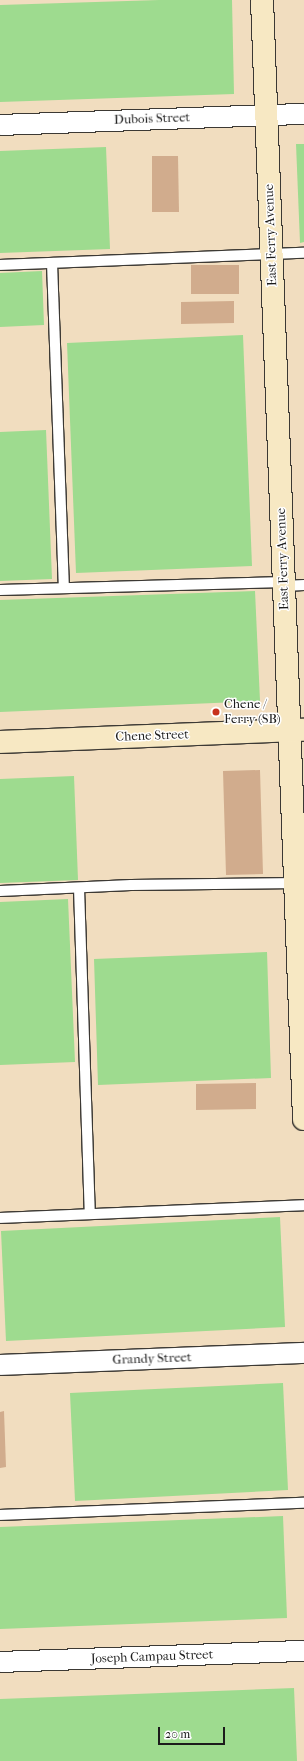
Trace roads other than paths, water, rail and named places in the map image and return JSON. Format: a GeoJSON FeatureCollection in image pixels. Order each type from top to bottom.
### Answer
{"type":"FeatureCollection","features":[{"type":"Feature","properties":{"kind":"street","name":"East Ferry Avenue"},"geometry":{"type":"LineString","coordinates":[[262,0],[272,254],[291,584],[297,730],[304,1118]]}},
{"type":"Feature","properties":{"kind":"street","name":"Dubois Street"},"geometry":{"type":"LineString","coordinates":[[0,125],[304,114]]}},
{"type":"Feature","properties":{"kind":"street","name":"Chene Street"},"geometry":{"type":"LineString","coordinates":[[0,742],[297,730]]}},
{"type":"Feature","properties":{"kind":"street","name":"Grandy Street"},"geometry":{"type":"LineString","coordinates":[[0,1365],[304,1353]]}},
{"type":"Feature","properties":{"kind":"street","name":"Joseph Campau Street"},"geometry":{"type":"LineString","coordinates":[[0,1662],[304,1651]]}},
{"type":"Feature","properties":{"kind":"lane"},"geometry":{"type":"LineString","coordinates":[[0,265],[304,253]]}},
{"type":"Feature","properties":{"kind":"lane"},"geometry":{"type":"LineString","coordinates":[[52,263],[64,588]]}},
{"type":"Feature","properties":{"kind":"lane"},"geometry":{"type":"LineString","coordinates":[[0,590],[291,584]]}},
{"type":"Feature","properties":{"kind":"lane"},"geometry":{"type":"LineString","coordinates":[[0,891],[300,883]]}},
{"type":"Feature","properties":{"kind":"lane"},"geometry":{"type":"LineString","coordinates":[[79,888],[90,1214]]}},
{"type":"Feature","properties":{"kind":"lane"},"geometry":{"type":"LineString","coordinates":[[0,1218],[304,1205]]}},
{"type":"Feature","properties":{"kind":"lane"},"geometry":{"type":"LineString","coordinates":[[0,1515],[304,1503]]}},
{"type":"Feature","properties":{"kind":"place","name":"Chene / Ferry (SB)"},"geometry":{"type":"Point","coordinates":[216,712]}}]}
